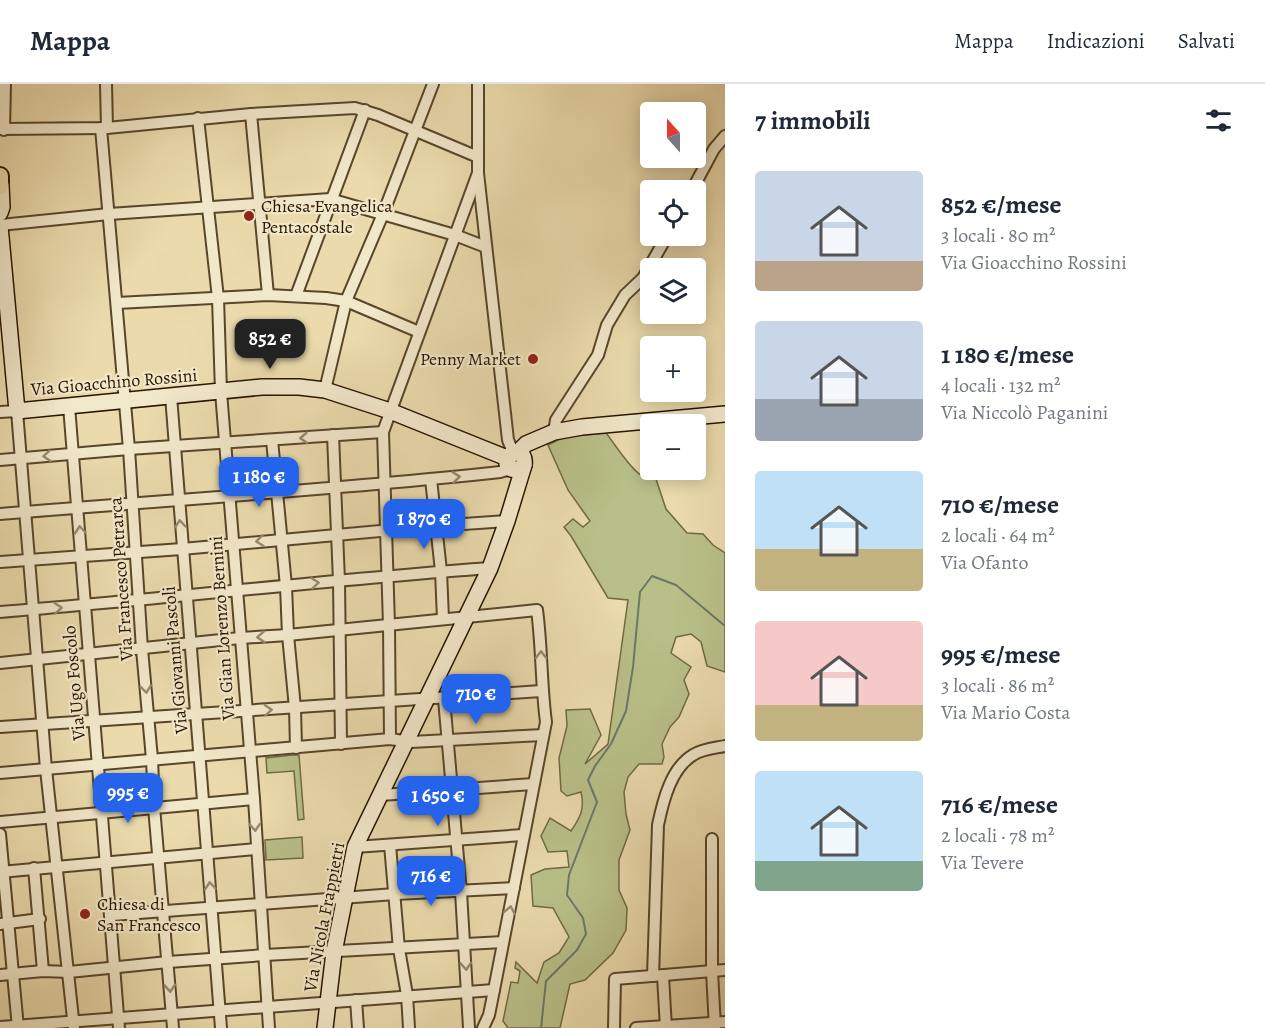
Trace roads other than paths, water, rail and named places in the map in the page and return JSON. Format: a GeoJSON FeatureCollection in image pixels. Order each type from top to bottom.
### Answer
{"type":"FeatureCollection","features":[{"type":"Feature","properties":{"kind":"main road"},"geometry":{"type":"LineString","coordinates":[[0,176],[0,185]]}},
{"type":"Feature","properties":{"kind":"street"},"geometry":{"type":"LineString","coordinates":[[6,84],[2,130],[104,128],[198,118],[356,108],[478,157]]}},
{"type":"Feature","properties":{"kind":"street","name":"Via Francesco Petrarca"},"geometry":{"type":"LineString","coordinates":[[106,84],[104,128],[109,214],[173,1028]]}},
{"type":"Feature","properties":{"kind":"street"},"geometry":{"type":"LineString","coordinates":[[325,390],[346,301],[433,84]]}},
{"type":"Feature","properties":{"kind":"street"},"geometry":{"type":"LineString","coordinates":[[478,84],[478,173],[508,441],[517,459]]}},
{"type":"Feature","properties":{"kind":"street"},"geometry":{"type":"LineString","coordinates":[[296,296],[365,110]]}},
{"type":"Feature","properties":{"kind":"street"},"geometry":{"type":"LineString","coordinates":[[251,114],[268,296]]}},
{"type":"Feature","properties":{"kind":"street","name":"Via Gian Lorenzo Bernini"},"geometry":{"type":"LineString","coordinates":[[198,118],[218,298],[220,392],[254,799],[269,1028]]}},
{"type":"Feature","properties":{"kind":"street"},"geometry":{"type":"LineString","coordinates":[[697,180],[714,149],[725,136]]}},
{"type":"Feature","properties":{"kind":"street"},"geometry":{"type":"LineString","coordinates":[[390,739],[386,483],[383,432],[478,173]]}},
{"type":"Feature","properties":{"kind":"street"},"geometry":{"type":"LineString","coordinates":[[0,185],[2,207],[0,213]]}},
{"type":"Feature","properties":{"kind":"street"},"geometry":{"type":"LineString","coordinates":[[74,1025],[46,769],[39,659],[17,411],[3,299],[0,226],[109,214],[331,199],[455,235],[486,247]]}},
{"type":"Feature","properties":{"kind":"street"},"geometry":{"type":"LineString","coordinates":[[554,432],[556,420],[598,355],[607,325],[625,295],[643,278],[661,246]]}},
{"type":"Feature","properties":{"kind":"street"},"geometry":{"type":"LineString","coordinates":[[117,303],[296,296],[346,301],[419,332]]}},
{"type":"Feature","properties":{"kind":"street","name":"Via Gioacchino Rossini"},"geometry":{"type":"LineString","coordinates":[[0,412],[262,387],[299,387],[325,390],[390,411],[517,459]]}},
{"type":"Feature","properties":{"kind":"street","name":"Via Giovanni Pascoli"},"geometry":{"type":"LineString","coordinates":[[171,396],[221,1028]]}},
{"type":"Feature","properties":{"kind":"street","name":"Via Ugo Foscolo"},"geometry":{"type":"LineString","coordinates":[[69,406],[119,1023]]}},
{"type":"Feature","properties":{"kind":"street"},"geometry":{"type":"LineString","coordinates":[[0,514],[431,480],[500,472],[517,459],[526,444],[554,432],[582,427],[725,414]]}},
{"type":"Feature","properties":{"kind":"street"},"geometry":{"type":"LineString","coordinates":[[0,460],[383,432]]}},
{"type":"Feature","properties":{"kind":"street"},"geometry":{"type":"LineString","coordinates":[[333,435],[338,534],[341,744]]}},
{"type":"Feature","properties":{"kind":"street"},"geometry":{"type":"LineString","coordinates":[[272,440],[286,586],[296,748]]}},
{"type":"Feature","properties":{"kind":"street","name":"Via Nicola Frappietri"},"geometry":{"type":"LineString","coordinates":[[325,1028],[334,952],[355,847],[490,567],[507,521],[517,459]]}},
{"type":"Feature","properties":{"kind":"street"},"geometry":{"type":"LineString","coordinates":[[431,480],[441,571],[443,619]]}},
{"type":"Feature","properties":{"kind":"street"},"geometry":{"type":"LineString","coordinates":[[0,562],[507,521]]}},
{"type":"Feature","properties":{"kind":"street"},"geometry":{"type":"LineString","coordinates":[[0,612],[186,597],[387,575],[490,567]]}},
{"type":"Feature","properties":{"kind":"street"},"geometry":{"type":"LineString","coordinates":[[0,663],[537,610],[546,722],[489,1015],[483,1028]]}},
{"type":"Feature","properties":{"kind":"street"},"geometry":{"type":"LineString","coordinates":[[0,727],[542,691]]}},
{"type":"Feature","properties":{"kind":"street"},"geometry":{"type":"LineString","coordinates":[[444,699],[461,892],[469,1028]]}},
{"type":"Feature","properties":{"kind":"street"},"geometry":{"type":"LineString","coordinates":[[0,773],[390,739],[448,741],[543,735]]}},
{"type":"Feature","properties":{"kind":"street"},"geometry":{"type":"LineString","coordinates":[[666,1027],[658,976],[658,825],[662,805],[683,763],[694,754],[725,746]]}},
{"type":"Feature","properties":{"kind":"street"},"geometry":{"type":"LineString","coordinates":[[381,795],[533,784]]}},
{"type":"Feature","properties":{"kind":"street"},"geometry":{"type":"LineString","coordinates":[[0,822],[254,799]]}},
{"type":"Feature","properties":{"kind":"street"},"geometry":{"type":"LineString","coordinates":[[0,834],[4,923],[13,974],[18,1027]]}},
{"type":"Feature","properties":{"kind":"street"},"geometry":{"type":"LineString","coordinates":[[355,847],[523,835]]}},
{"type":"Feature","properties":{"kind":"street"},"geometry":{"type":"LineString","coordinates":[[636,1028],[718,1024],[712,971],[712,839]]}},
{"type":"Feature","properties":{"kind":"street"},"geometry":{"type":"LineString","coordinates":[[390,845],[409,1028]]}},
{"type":"Feature","properties":{"kind":"street"},"geometry":{"type":"LineString","coordinates":[[2,872],[257,849]]}},
{"type":"Feature","properties":{"kind":"street"},"geometry":{"type":"LineString","coordinates":[[34,868],[44,971]]}},
{"type":"Feature","properties":{"kind":"street"},"geometry":{"type":"LineString","coordinates":[[112,915],[395,894],[514,888]]}},
{"type":"Feature","properties":{"kind":"street"},"geometry":{"type":"LineString","coordinates":[[4,923],[40,919]]}},
{"type":"Feature","properties":{"kind":"street"},"geometry":{"type":"LineString","coordinates":[[0,975],[44,971],[69,972],[265,955],[503,942]]}},
{"type":"Feature","properties":{"kind":"street"},"geometry":{"type":"LineString","coordinates":[[614,1028],[615,979],[725,970]]}},
{"type":"Feature","properties":{"kind":"street"},"geometry":{"type":"LineString","coordinates":[[0,1027],[119,1023],[171,1014],[494,990]]}},
{"type":"Feature","properties":{"kind":"street"},"geometry":{"type":"LineString","coordinates":[[356,1000],[358,1028]]}},
{"type":"Feature","properties":{"kind":"waterway"},"geometry":{"type":"LineString","coordinates":[[541,1028],[546,981],[577,950],[586,934],[583,918],[567,895],[569,875],[597,802],[588,780],[611,744],[626,711],[633,667],[640,592],[652,576],[676,585],[725,626]]}},
{"type":"Feature","properties":{"kind":"place","name":"Chiesa Evangelica Pentacostale"},"geometry":{"type":"Point","coordinates":[249,216]}},
{"type":"Feature","properties":{"kind":"place","name":"Penny Market"},"geometry":{"type":"Point","coordinates":[533,359]}},
{"type":"Feature","properties":{"kind":"place","name":"Chiesa di San Francesco"},"geometry":{"type":"Point","coordinates":[85,914]}}]}
